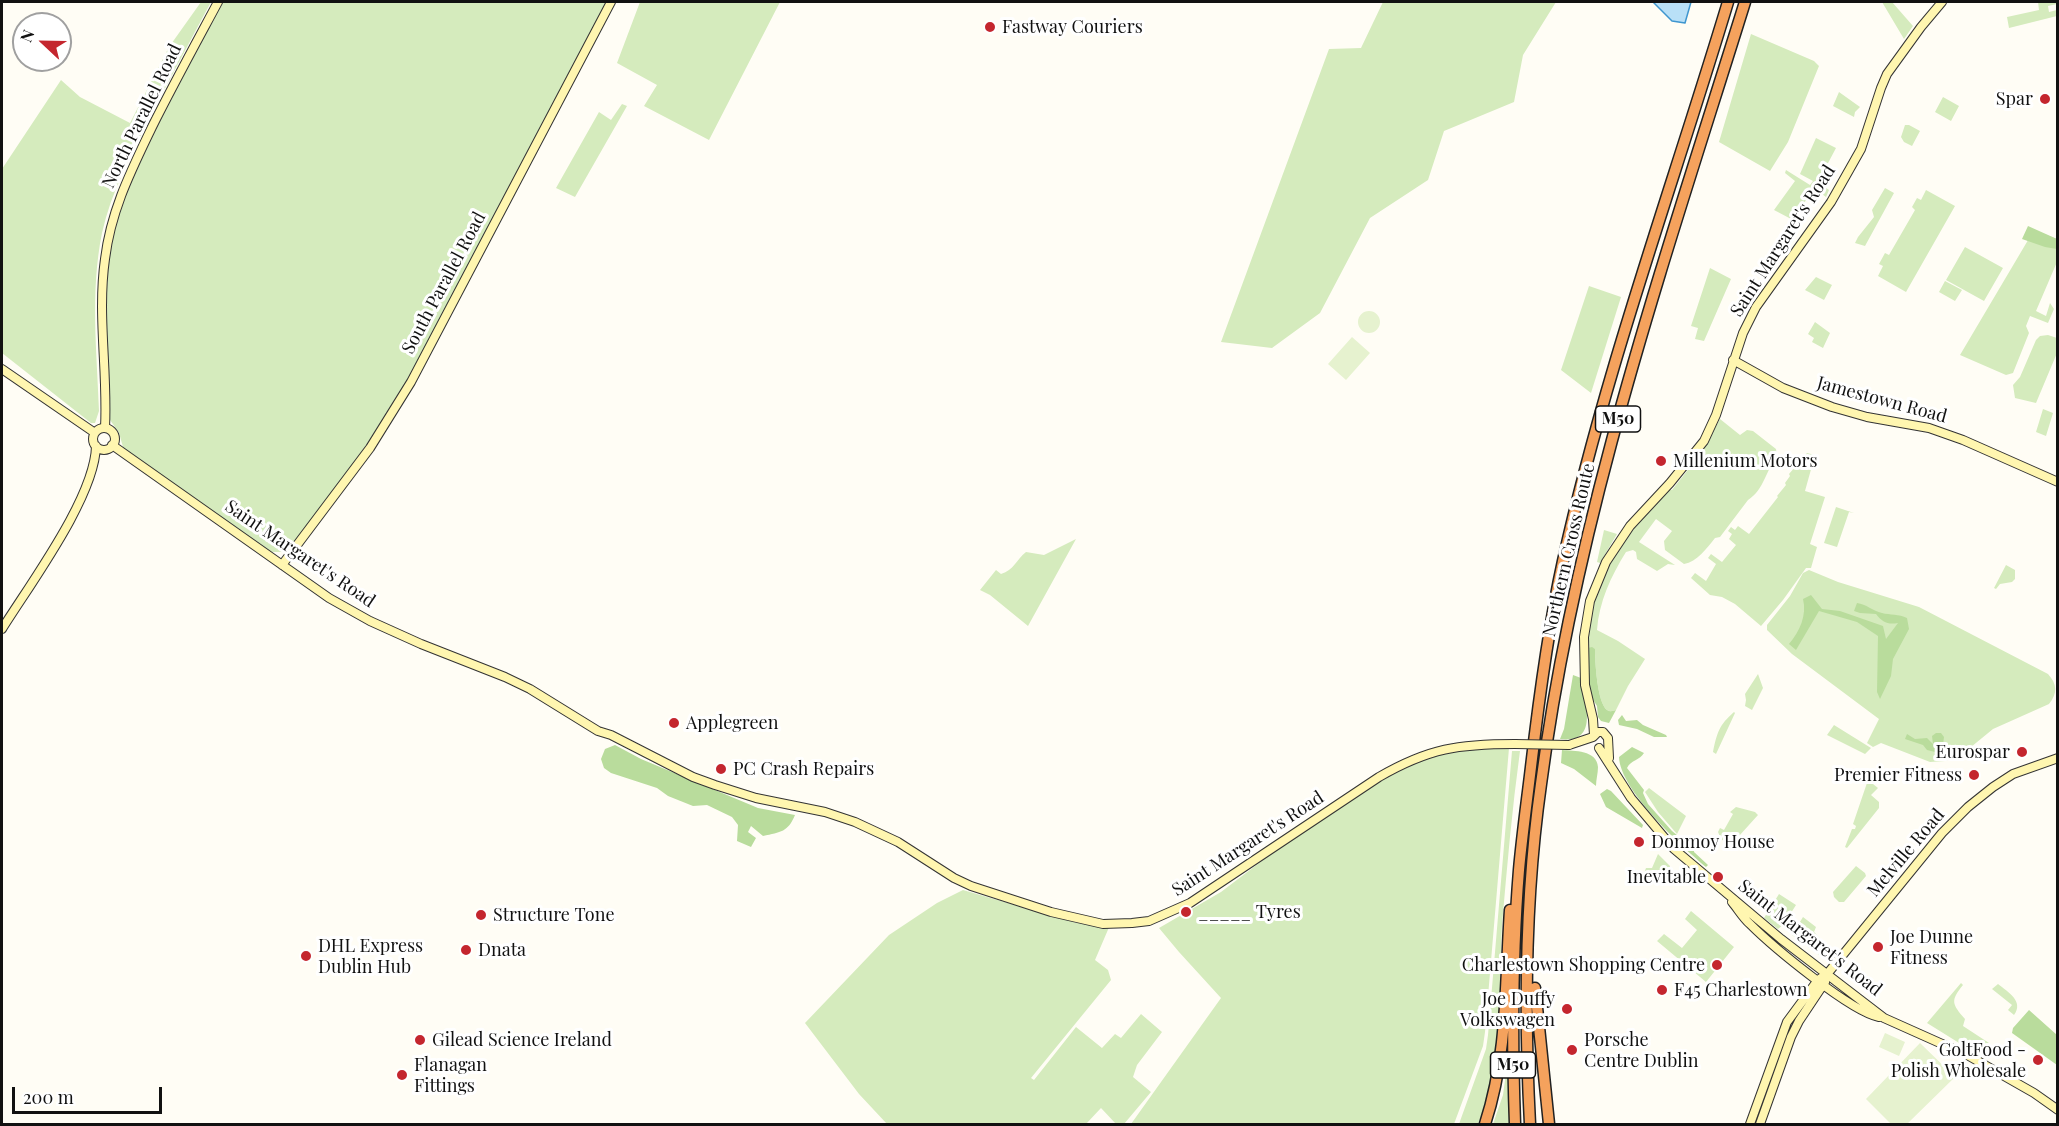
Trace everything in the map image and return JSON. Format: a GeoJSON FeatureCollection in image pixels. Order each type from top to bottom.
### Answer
{"type":"FeatureCollection","features":[{"type":"Feature","properties":{"kind":"highway","name":"Northern Cross Route"},"geometry":{"type":"LineString","coordinates":[[1515,1125],[1513,1005],[1519,872],[1542,674],[1587,462],[1627,319],[1728,2]]}},
{"type":"Feature","properties":{"kind":"highway","name":"Northern Cross Route"},"geometry":{"type":"LineString","coordinates":[[1530,1125],[1528,966],[1534,847],[1540,784],[1557,680],[1579,567],[1593,512],[1648,315],[1745,2]]}},
{"type":"Feature","properties":{"kind":"highway"},"geometry":{"type":"LineString","coordinates":[[1534,847],[1535,1000],[1546,1092]]}},
{"type":"Feature","properties":{"kind":"highway"},"geometry":{"type":"LineString","coordinates":[[1485,1125],[1496,1089],[1503,1047],[1511,892],[1519,872]]}},
{"type":"Feature","properties":{"kind":"highway"},"geometry":{"type":"LineString","coordinates":[[1490,1125],[1503,1073],[1513,1005]]}},
{"type":"Feature","properties":{"kind":"highway","name":"M50"},"geometry":{"type":"LineString","coordinates":[[1546,1092],[1549,1125]]}},
{"type":"Feature","properties":{"kind":"highway","name":"M50"},"geometry":{"type":"LineString","coordinates":[[1546,1092],[1554,1125]]}},
{"type":"Feature","properties":{"kind":"main road","name":"North Parallel Road"},"geometry":{"type":"LineString","coordinates":[[105,428],[102,285],[112,223],[124,184],[218,2]]}},
{"type":"Feature","properties":{"kind":"main road","name":"South Parallel Road"},"geometry":{"type":"LineString","coordinates":[[282,565],[370,448],[411,382],[611,2]]}},
{"type":"Feature","properties":{"kind":"main road","name":"Saint Margaret's Road"},"geometry":{"type":"LineString","coordinates":[[1884,1018],[1715,885],[1680,855],[1647,819],[1609,762],[1599,740],[1585,685],[1584,637],[1590,601],[1606,562],[1630,526],[1670,483],[1704,441],[1716,415],[1748,320],[1815,225],[1852,166],[1861,149],[1887,74],[1939,4]]}},
{"type":"Feature","properties":{"kind":"main road","name":"Jamestown Road"},"geometry":{"type":"LineString","coordinates":[[1733,360],[1783,388],[1832,407],[1867,417],[1929,428],[1963,440],[2058,482]]}},
{"type":"Feature","properties":{"kind":"main road"},"geometry":{"type":"LineString","coordinates":[[2,369],[95,433]]}},
{"type":"Feature","properties":{"kind":"main road"},"geometry":{"type":"LineString","coordinates":[[2,629],[70,518],[96,462],[110,447],[114,436],[111,430],[99,429],[95,433],[93,440],[96,446],[96,462]]}},
{"type":"Feature","properties":{"kind":"main road"},"geometry":{"type":"LineString","coordinates":[[96,446],[101,449],[110,447]]}},
{"type":"Feature","properties":{"kind":"main road","name":"Saint Margaret's Road"},"geometry":{"type":"LineString","coordinates":[[110,447],[329,598],[370,621],[429,648],[505,676],[578,717],[589,720],[611,735],[693,777],[756,798],[825,812],[877,831],[917,852],[954,878],[985,891],[1052,912],[1102,924],[1149,921],[1190,903],[1379,777],[1411,760],[1457,746],[1474,744],[1569,745],[1599,740]]}},
{"type":"Feature","properties":{"kind":"main road","name":"Melville Road"},"geometry":{"type":"LineString","coordinates":[[1821,982],[1942,833],[1968,807],[2013,774],[2058,758]]}},
{"type":"Feature","properties":{"kind":"main road","name":"Saint Margaret's Road"},"geometry":{"type":"LineString","coordinates":[[1715,885],[1747,922],[1821,982],[1862,1011],[1884,1018],[1969,1056],[2034,1093],[2058,1110]]}},
{"type":"Feature","properties":{"kind":"main road"},"geometry":{"type":"LineString","coordinates":[[1794,948],[1821,963],[1832,961],[1843,954]]}},
{"type":"Feature","properties":{"kind":"main road"},"geometry":{"type":"LineString","coordinates":[[1750,1125],[1787,1022],[1809,982],[1801,966]]}},
{"type":"Feature","properties":{"kind":"main road"},"geometry":{"type":"LineString","coordinates":[[1793,1013],[1821,982]]}},
{"type":"Feature","properties":{"kind":"main road"},"geometry":{"type":"LineString","coordinates":[[1760,1125],[1791,1037],[1812,1003],[1821,982]]}},
{"type":"Feature","properties":{"kind":"main road"},"geometry":{"type":"LineString","coordinates":[[1812,1003],[1821,996],[1831,994],[1862,1011]]}},
{"type":"Feature","properties":{"kind":"green space"},"geometry":{"type":"Polygon","coordinates":[[[201,2],[211,2],[151,115],[116,188],[102,233],[95,300],[99,411],[95,423],[91,423],[2,353],[2,169],[61,80],[80,97],[130,123],[169,47],[201,2]]]}},
{"type":"Feature","properties":{"kind":"green space"},"geometry":{"type":"Polygon","coordinates":[[[221,2],[607,2],[410,377],[363,452],[307,527],[288,549],[280,552],[266,549],[130,454],[123,447],[119,433],[108,417],[105,305],[110,243],[129,183],[221,2]]]}},
{"type":"Feature","properties":{"kind":"green space"},"geometry":{"type":"Polygon","coordinates":[[[640,2],[780,2],[709,140],[644,106],[657,85],[617,63],[640,2]]]}},
{"type":"Feature","properties":{"kind":"green space"},"geometry":{"type":"Polygon","coordinates":[[[1383,2],[1556,2],[1523,55],[1514,102],[1444,131],[1428,180],[1370,218],[1320,313],[1272,348],[1221,342],[1329,49],[1361,48],[1383,2]]]}},
{"type":"Feature","properties":{"kind":"green space"},"geometry":{"type":"Polygon","coordinates":[[[1882,2],[1892,2],[1913,26],[1904,39],[1882,2]]]}},
{"type":"Feature","properties":{"kind":"green space"},"geometry":{"type":"Polygon","coordinates":[[[2038,2],[2057,2],[2057,4],[2048,6],[2049,12],[2057,10],[2057,16],[2009,28],[2007,17],[2039,10],[2038,2]]]}},
{"type":"Feature","properties":{"kind":"green space"},"geometry":{"type":"Polygon","coordinates":[[[1751,34],[1814,61],[1819,66],[1788,142],[1770,171],[1719,142],[1751,34]]]}},
{"type":"Feature","properties":{"kind":"green space"},"geometry":{"type":"Polygon","coordinates":[[[1839,92],[1860,107],[1854,117],[1833,106],[1839,92]]]}},
{"type":"Feature","properties":{"kind":"green space"},"geometry":{"type":"Polygon","coordinates":[[[1943,97],[1959,106],[1951,121],[1935,112],[1943,97]]]}},
{"type":"Feature","properties":{"kind":"green space"},"geometry":{"type":"Polygon","coordinates":[[[622,104],[627,106],[575,197],[556,188],[599,112],[611,120],[622,104]]]}},
{"type":"Feature","properties":{"kind":"green space"},"geometry":{"type":"Polygon","coordinates":[[[1905,125],[1920,131],[1912,146],[1904,142],[1901,137],[1905,125]]]}},
{"type":"Feature","properties":{"kind":"green space"},"geometry":{"type":"Polygon","coordinates":[[[1816,138],[1836,148],[1818,182],[1829,190],[1826,197],[1814,188],[1793,220],[1774,210],[1795,181],[1785,173],[1786,170],[1810,185],[1813,181],[1800,174],[1816,138]]]}},
{"type":"Feature","properties":{"kind":"green space"},"geometry":{"type":"Polygon","coordinates":[[[1885,188],[1894,193],[1865,246],[1855,243],[1874,217],[1872,210],[1885,188]]]}},
{"type":"Feature","properties":{"kind":"green space"},"geometry":{"type":"Polygon","coordinates":[[[1926,190],[1955,206],[1906,292],[1878,276],[1883,266],[1879,264],[1885,253],[1889,255],[1915,210],[1912,207],[1917,198],[1921,200],[1926,190]]]}},
{"type":"Feature","properties":{"kind":"green space"},"geometry":{"type":"Polygon","coordinates":[[[2028,226],[2057,239],[2057,249],[2022,239],[2028,226]]]}},
{"type":"Feature","properties":{"kind":"green space"},"geometry":{"type":"Polygon","coordinates":[[[2034,230],[2057,239],[2057,262],[2036,311],[2046,316],[2050,303],[2054,309],[2048,323],[2030,316],[2026,326],[2029,333],[2013,373],[2006,375],[1960,355],[2034,230]]]}},
{"type":"Feature","properties":{"kind":"green space"},"geometry":{"type":"Polygon","coordinates":[[[1965,247],[2003,268],[1984,301],[1946,280],[1965,247]]]}},
{"type":"Feature","properties":{"kind":"green space"},"geometry":{"type":"Polygon","coordinates":[[[1710,268],[1731,279],[1704,341],[1695,339],[1698,328],[1691,326],[1710,268]]]}},
{"type":"Feature","properties":{"kind":"green space"},"geometry":{"type":"Polygon","coordinates":[[[1816,277],[1832,285],[1824,300],[1805,290],[1816,277]]]}},
{"type":"Feature","properties":{"kind":"green space"},"geometry":{"type":"Polygon","coordinates":[[[1945,281],[1962,290],[1955,301],[1939,292],[1945,281]]]}},
{"type":"Feature","properties":{"kind":"green space"},"geometry":{"type":"Polygon","coordinates":[[[1589,286],[1621,297],[1591,393],[1561,370],[1589,286]]]}},
{"type":"Feature","properties":{"kind":"green space"},"geometry":{"type":"Polygon","coordinates":[[[1365,311],[1373,311],[1380,318],[1380,326],[1373,333],[1365,333],[1358,326],[1358,318],[1365,311]]]}},
{"type":"Feature","properties":{"kind":"green space"},"geometry":{"type":"Polygon","coordinates":[[[1815,322],[1830,333],[1823,348],[1812,342],[1814,338],[1808,334],[1815,322]]]}},
{"type":"Feature","properties":{"kind":"green space"},"geometry":{"type":"Polygon","coordinates":[[[2048,335],[2057,338],[2057,353],[2036,403],[2015,398],[2013,385],[2020,377],[2036,340],[2040,336],[2048,335]]]}},
{"type":"Feature","properties":{"kind":"green space"},"geometry":{"type":"Polygon","coordinates":[[[1352,337],[1370,353],[1346,380],[1328,364],[1352,337]]]}},
{"type":"Feature","properties":{"kind":"green space"},"geometry":{"type":"Polygon","coordinates":[[[2043,409],[2053,413],[2046,436],[2036,432],[2043,409]]]}},
{"type":"Feature","properties":{"kind":"green space"},"geometry":{"type":"Polygon","coordinates":[[[1720,419],[1740,435],[1747,430],[1753,431],[1776,449],[1777,456],[1758,491],[1748,500],[1720,537],[1715,538],[1701,554],[1689,563],[1684,564],[1665,550],[1664,541],[1672,531],[1656,519],[1639,542],[1675,565],[1668,564],[1657,571],[1637,559],[1636,552],[1633,550],[1626,552],[1607,590],[1600,609],[1597,630],[1645,659],[1616,710],[1608,711],[1599,690],[1595,649],[1588,648],[1594,601],[1601,580],[1611,561],[1637,525],[1668,490],[1672,490],[1698,457],[1720,419]]]}},
{"type":"Feature","properties":{"kind":"green space"},"geometry":{"type":"Polygon","coordinates":[[[1807,453],[1815,455],[1805,491],[1825,497],[1810,544],[1817,547],[1811,568],[1806,568],[1761,626],[1735,604],[1722,597],[1710,595],[1691,578],[1695,573],[1706,581],[1716,564],[1708,558],[1711,554],[1722,562],[1736,545],[1729,539],[1732,534],[1728,531],[1731,527],[1735,530],[1738,526],[1749,534],[1786,485],[1789,474],[1807,453]]]}},
{"type":"Feature","properties":{"kind":"green space"},"geometry":{"type":"Polygon","coordinates":[[[1836,507],[1854,513],[1849,512],[1837,547],[1824,543],[1836,507]]]}},
{"type":"Feature","properties":{"kind":"green space"},"geometry":{"type":"Polygon","coordinates":[[[1604,530],[1617,534],[1600,563],[1597,562],[1604,530]]]}},
{"type":"Feature","properties":{"kind":"green space"},"geometry":{"type":"Polygon","coordinates":[[[1076,539],[1028,626],[990,595],[980,590],[996,570],[1001,574],[1005,572],[1026,552],[1044,555],[1076,539]]]}},
{"type":"Feature","properties":{"kind":"green space"},"geometry":{"type":"Polygon","coordinates":[[[2006,565],[2015,570],[2015,579],[2012,582],[2000,584],[1996,589],[1994,588],[2006,565]]]}},
{"type":"Feature","properties":{"kind":"green space"},"geometry":{"type":"Polygon","coordinates":[[[1809,570],[1838,582],[1919,607],[2048,674],[2055,689],[2052,700],[2049,704],[1993,729],[1960,756],[1945,761],[1930,762],[1881,743],[1873,747],[1867,743],[1879,719],[1792,654],[1767,630],[1767,625],[1790,596],[1803,573],[1809,570]]]}},
{"type":"Feature","properties":{"kind":"green space"},"geometry":{"type":"Polygon","coordinates":[[[1811,595],[1822,609],[1840,611],[1883,626],[1886,639],[1898,623],[1885,622],[1876,614],[1854,611],[1857,603],[1885,614],[1907,618],[1909,629],[1893,659],[1891,676],[1880,699],[1877,692],[1878,636],[1857,622],[1819,611],[1796,650],[1789,644],[1802,623],[1803,599],[1811,595]]]}},
{"type":"Feature","properties":{"kind":"green space"},"geometry":{"type":"Polygon","coordinates":[[[1588,648],[1595,649],[1597,681],[1601,699],[1607,710],[1616,710],[1609,723],[1601,721],[1598,717],[1597,706],[1592,698],[1588,648]]]}},
{"type":"Feature","properties":{"kind":"green space"},"geometry":{"type":"Polygon","coordinates":[[[1758,674],[1763,688],[1752,710],[1745,706],[1745,694],[1758,674]]]}},
{"type":"Feature","properties":{"kind":"green space"},"geometry":{"type":"Polygon","coordinates":[[[1573,675],[1581,678],[1587,719],[1581,735],[1573,739],[1560,739],[1564,729],[1573,675]]]}},
{"type":"Feature","properties":{"kind":"green space"},"geometry":{"type":"Polygon","coordinates":[[[1734,712],[1716,754],[1713,752],[1719,730],[1734,712]]]}},
{"type":"Feature","properties":{"kind":"green space"},"geometry":{"type":"Polygon","coordinates":[[[1622,715],[1626,721],[1637,720],[1667,737],[1654,737],[1637,729],[1619,725],[1618,720],[1622,715]]]}},
{"type":"Feature","properties":{"kind":"green space"},"geometry":{"type":"Polygon","coordinates":[[[1834,725],[1871,748],[1865,754],[1827,735],[1834,725]]]}},
{"type":"Feature","properties":{"kind":"green space"},"geometry":{"type":"Polygon","coordinates":[[[1941,733],[1944,737],[1943,745],[1935,752],[1905,739],[1907,734],[1915,739],[1927,738],[1933,744],[1932,736],[1941,733]]]}},
{"type":"Feature","properties":{"kind":"green space"},"geometry":{"type":"Polygon","coordinates":[[[615,745],[641,759],[758,808],[795,815],[787,828],[763,836],[751,826],[748,832],[756,838],[751,847],[737,841],[738,825],[732,817],[707,805],[693,806],[668,796],[657,788],[611,773],[604,768],[601,759],[605,749],[615,745]]]}},
{"type":"Feature","properties":{"kind":"green space"},"geometry":{"type":"Polygon","coordinates":[[[1632,747],[1644,753],[1627,768],[1644,790],[1648,804],[1672,831],[1694,849],[1694,852],[1708,865],[1706,867],[1682,846],[1640,801],[1630,785],[1622,770],[1619,757],[1632,747]]]}},
{"type":"Feature","properties":{"kind":"green space"},"geometry":{"type":"Polygon","coordinates":[[[1509,748],[1485,1032],[1483,1046],[1454,1124],[1131,1124],[1221,998],[1159,928],[1221,892],[1309,825],[1387,776],[1412,763],[1444,753],[1509,748]]]}},
{"type":"Feature","properties":{"kind":"green space"},"geometry":{"type":"Polygon","coordinates":[[[1562,750],[1584,752],[1594,757],[1598,767],[1596,786],[1574,769],[1561,763],[1562,750]]]}},
{"type":"Feature","properties":{"kind":"green space"},"geometry":{"type":"Polygon","coordinates":[[[1512,751],[1520,751],[1502,925],[1499,1026],[1493,1076],[1478,1124],[1459,1124],[1486,1049],[1488,1035],[1512,751]]]}},
{"type":"Feature","properties":{"kind":"green space"},"geometry":{"type":"Polygon","coordinates":[[[1868,780],[1878,788],[1871,795],[1879,802],[1879,808],[1847,848],[1845,847],[1852,829],[1855,829],[1856,826],[1853,824],[1868,780]]]}},
{"type":"Feature","properties":{"kind":"green space"},"geometry":{"type":"Polygon","coordinates":[[[1649,788],[1686,816],[1677,834],[1645,792],[1649,788]]]}},
{"type":"Feature","properties":{"kind":"green space"},"geometry":{"type":"Polygon","coordinates":[[[1607,789],[1643,825],[1642,828],[1606,807],[1600,794],[1607,789]]]}},
{"type":"Feature","properties":{"kind":"green space"},"geometry":{"type":"Polygon","coordinates":[[[1736,807],[1758,815],[1730,846],[1721,839],[1718,832],[1720,828],[1724,830],[1733,814],[1730,812],[1736,807]]]}},
{"type":"Feature","properties":{"kind":"green space"},"geometry":{"type":"Polygon","coordinates":[[[1658,854],[1670,866],[1670,870],[1664,875],[1644,873],[1646,868],[1652,868],[1658,854]]]}},
{"type":"Feature","properties":{"kind":"green space"},"geometry":{"type":"Polygon","coordinates":[[[1856,866],[1866,876],[1844,902],[1839,902],[1833,892],[1856,866]]]}},
{"type":"Feature","properties":{"kind":"green space"},"geometry":{"type":"Polygon","coordinates":[[[963,890],[1077,923],[1110,925],[1095,960],[1108,970],[1111,980],[1031,1078],[1034,1080],[1076,1027],[1102,1048],[1115,1034],[1121,1038],[1141,1014],[1162,1032],[1137,1065],[1133,1077],[1151,1092],[1124,1124],[1116,1124],[1101,1108],[1086,1124],[887,1124],[859,1094],[805,1023],[889,935],[937,903],[963,890]]]}},
{"type":"Feature","properties":{"kind":"green space"},"geometry":{"type":"Polygon","coordinates":[[[1779,894],[1796,905],[1778,929],[1764,918],[1779,894]]]}},
{"type":"Feature","properties":{"kind":"green space"},"geometry":{"type":"Polygon","coordinates":[[[1691,911],[1734,947],[1706,982],[1657,941],[1664,934],[1682,948],[1697,930],[1685,919],[1691,911]]]}},
{"type":"Feature","properties":{"kind":"green space"},"geometry":{"type":"Polygon","coordinates":[[[1803,917],[1816,927],[1814,932],[1822,940],[1822,945],[1828,950],[1839,949],[1830,958],[1823,958],[1792,935],[1803,917]]]}},
{"type":"Feature","properties":{"kind":"green space"},"geometry":{"type":"Polygon","coordinates":[[[1961,983],[1963,985],[1954,1002],[1957,1010],[1965,1019],[1963,1026],[1989,1043],[1972,1051],[1927,1023],[1961,983]]]}},
{"type":"Feature","properties":{"kind":"green space"},"geometry":{"type":"Polygon","coordinates":[[[1998,984],[2014,997],[2017,1010],[2014,1015],[2008,1010],[2012,1005],[1992,989],[1998,984]]]}},
{"type":"Feature","properties":{"kind":"green space"},"geometry":{"type":"Polygon","coordinates":[[[2029,1010],[2057,1035],[2057,1065],[2012,1033],[2013,1028],[2029,1010]]]}},
{"type":"Feature","properties":{"kind":"green space"},"geometry":{"type":"Polygon","coordinates":[[[1885,1033],[1905,1042],[1899,1056],[1879,1047],[1885,1033]]]}},
{"type":"Feature","properties":{"kind":"green space"},"geometry":{"type":"Polygon","coordinates":[[[1920,1043],[1955,1077],[1907,1124],[1891,1124],[1866,1099],[1920,1043]]]}},
{"type":"Feature","properties":{"kind":"green space"},"geometry":{"type":"Polygon","coordinates":[[[1508,1058],[1509,1124],[1493,1124],[1503,1095],[1508,1058]]]}},
{"type":"Feature","properties":{"kind":"water"},"geometry":{"type":"Polygon","coordinates":[[[1653,2],[1691,2],[1685,23],[1672,21],[1653,2]]]}},
{"type":"Feature","properties":{"kind":"place","name":"Fastway Couriers"},"geometry":{"type":"Point","coordinates":[990,27]}},
{"type":"Feature","properties":{"kind":"place","name":"Spar"},"geometry":{"type":"Point","coordinates":[2045,99]}},
{"type":"Feature","properties":{"kind":"place","name":"Millenium Motors"},"geometry":{"type":"Point","coordinates":[1661,461]}},
{"type":"Feature","properties":{"kind":"place","name":"Applegreen"},"geometry":{"type":"Point","coordinates":[674,723]}},
{"type":"Feature","properties":{"kind":"place","name":"Eurospar"},"geometry":{"type":"Point","coordinates":[2022,752]}},
{"type":"Feature","properties":{"kind":"place","name":"PC Crash Repairs"},"geometry":{"type":"Point","coordinates":[721,769]}},
{"type":"Feature","properties":{"kind":"place","name":"Premier Fitness"},"geometry":{"type":"Point","coordinates":[1974,775]}},
{"type":"Feature","properties":{"kind":"place","name":"Donmoy House"},"geometry":{"type":"Point","coordinates":[1639,842]}},
{"type":"Feature","properties":{"kind":"place","name":"Inevitable"},"geometry":{"type":"Point","coordinates":[1718,877]}},
{"type":"Feature","properties":{"kind":"place","name":"_____ Tyres"},"geometry":{"type":"Point","coordinates":[1186,912]}},
{"type":"Feature","properties":{"kind":"place","name":"Structure Tone"},"geometry":{"type":"Point","coordinates":[481,915]}},
{"type":"Feature","properties":{"kind":"place","name":"Joe Dunne Fitness"},"geometry":{"type":"Point","coordinates":[1878,947]}},
{"type":"Feature","properties":{"kind":"place","name":"Dnata"},"geometry":{"type":"Point","coordinates":[466,950]}},
{"type":"Feature","properties":{"kind":"place","name":"DHL Express Dublin Hub"},"geometry":{"type":"Point","coordinates":[306,956]}},
{"type":"Feature","properties":{"kind":"place","name":"Charlestown Shopping Centre"},"geometry":{"type":"Point","coordinates":[1717,965]}},
{"type":"Feature","properties":{"kind":"place","name":"F45 Charlestown"},"geometry":{"type":"Point","coordinates":[1662,990]}},
{"type":"Feature","properties":{"kind":"place","name":"Joe Duffy Volkswagen"},"geometry":{"type":"Point","coordinates":[1567,1009]}},
{"type":"Feature","properties":{"kind":"place","name":"Gilead Science Ireland"},"geometry":{"type":"Point","coordinates":[420,1040]}},
{"type":"Feature","properties":{"kind":"place","name":"Porsche Centre Dublin"},"geometry":{"type":"Point","coordinates":[1572,1050]}},
{"type":"Feature","properties":{"kind":"place","name":"GoltFood - Polish Wholesale"},"geometry":{"type":"Point","coordinates":[2038,1060]}},
{"type":"Feature","properties":{"kind":"place","name":"Flanagan Fittings"},"geometry":{"type":"Point","coordinates":[402,1075]}}]}
